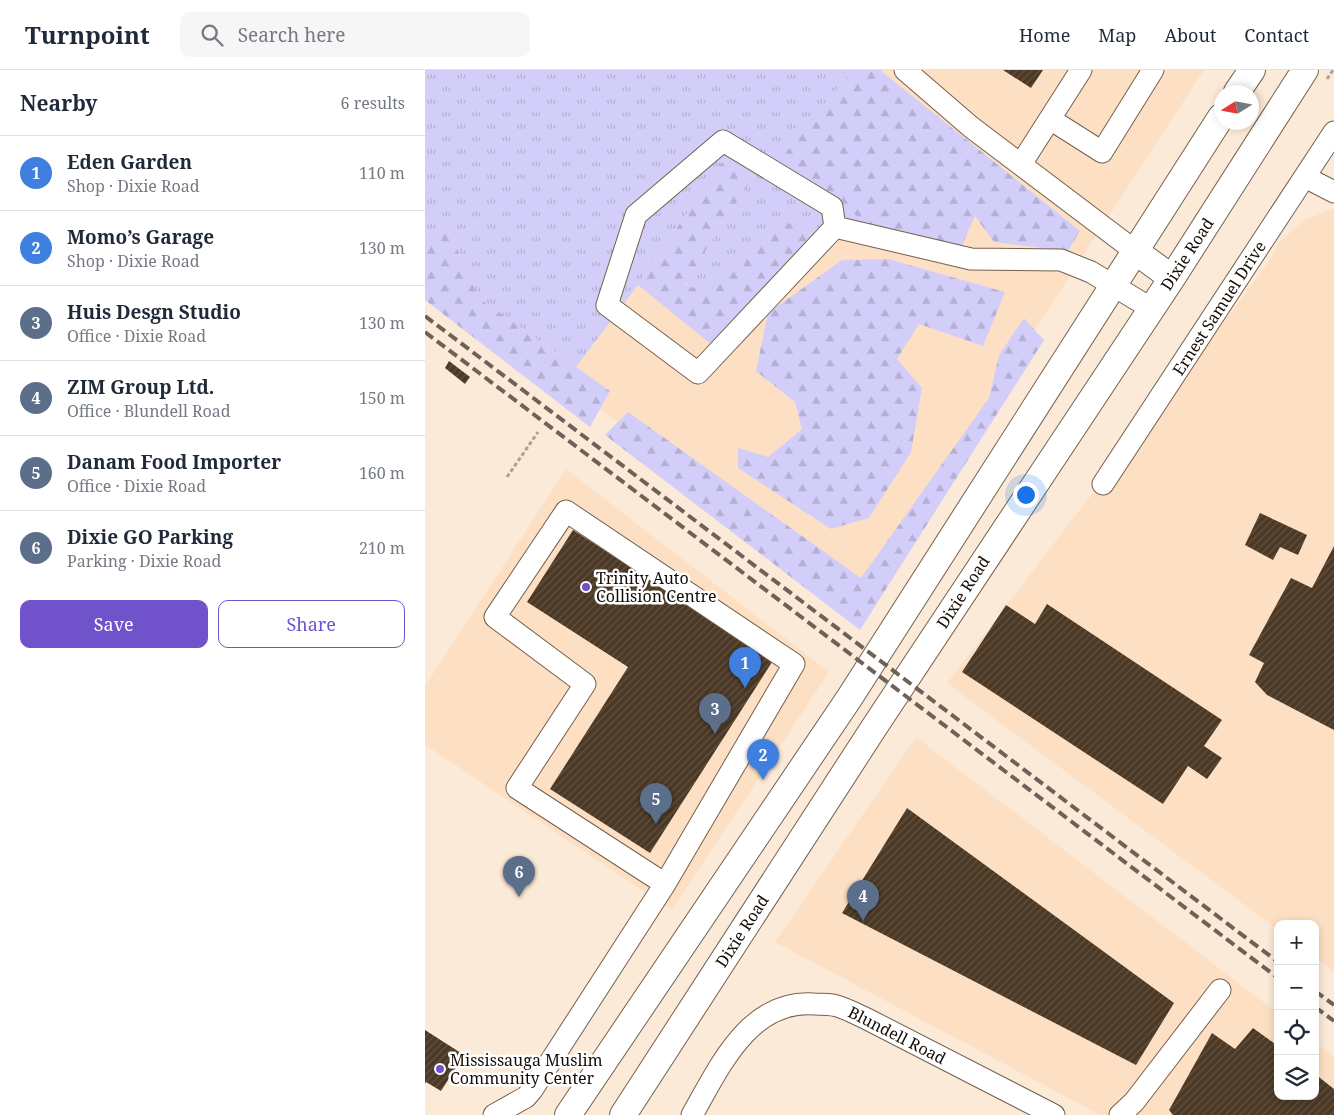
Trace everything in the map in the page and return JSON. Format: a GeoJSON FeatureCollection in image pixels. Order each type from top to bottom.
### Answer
{"type":"FeatureCollection","features":[{"type":"Feature","properties":{"kind":"main road"},"geometry":{"type":"LineString","coordinates":[[1242,85],[1252,70]]}},
{"type":"Feature","properties":{"kind":"main road","name":"Dixie Road"},"geometry":{"type":"LineString","coordinates":[[623,1115],[875,726],[1152,309],[1305,70]]}},
{"type":"Feature","properties":{"kind":"main road"},"geometry":{"type":"LineString","coordinates":[[568,1115],[850,697],[1214,128]]}},
{"type":"Feature","properties":{"kind":"main road"},"geometry":{"type":"LineString","coordinates":[[1135,251],[1172,278]]}},
{"type":"Feature","properties":{"kind":"street"},"geometry":{"type":"LineString","coordinates":[[905,70],[971,127],[1135,251]]}},
{"type":"Feature","properties":{"kind":"street"},"geometry":{"type":"LineString","coordinates":[[1021,164],[1081,70]]}},
{"type":"Feature","properties":{"kind":"street"},"geometry":{"type":"LineString","coordinates":[[1050,119],[1102,152],[1153,70]]}},
{"type":"Feature","properties":{"kind":"street","name":"Ernest Samuel Drive"},"geometry":{"type":"LineString","coordinates":[[1103,484],[1334,132]]}},
{"type":"Feature","properties":{"kind":"street"},"geometry":{"type":"LineString","coordinates":[[723,140],[832,207],[835,226],[698,373],[607,304],[636,215],[723,140]]}},
{"type":"Feature","properties":{"kind":"street"},"geometry":{"type":"LineString","coordinates":[[1305,177],[1334,192]]}},
{"type":"Feature","properties":{"kind":"street"},"geometry":{"type":"LineString","coordinates":[[835,226],[971,259],[1061,260],[1114,284],[1152,309]]}},
{"type":"Feature","properties":{"kind":"street"},"geometry":{"type":"LineString","coordinates":[[494,1115],[527,1096],[532,1090],[665,884],[794,664],[566,511],[495,616],[585,684],[517,788],[665,884]]}},
{"type":"Feature","properties":{"kind":"street"},"geometry":{"type":"LineString","coordinates":[[1120,1115],[1134,1102],[1220,990]]}},
{"type":"Feature","properties":{"kind":"street","name":"Blundell Road"},"geometry":{"type":"LineString","coordinates":[[692,1115],[728,1052],[741,1037],[761,1019],[783,1007],[806,1003],[836,1005],[865,1018],[1054,1115]]}},
{"type":"Feature","properties":{"kind":"path"},"geometry":{"type":"LineString","coordinates":[[507,477],[538,432]]}},
{"type":"Feature","properties":{"kind":"shaded area"},"geometry":{"type":"Polygon","coordinates":[[[425,70],[1204,70],[856,605],[425,276],[425,70]]]}},
{"type":"Feature","properties":{"kind":"shaded area"},"geometry":{"type":"Polygon","coordinates":[[[1334,208],[1334,972],[1319,961],[1319,920],[1274,920],[1274,927],[947,683],[1264,269],[1280,241],[1305,220],[1334,208]]]}},
{"type":"Feature","properties":{"kind":"shaded area"},"geometry":{"type":"Polygon","coordinates":[[[566,469],[829,672],[672,910],[425,745],[425,686],[566,469]]]}},
{"type":"Feature","properties":{"kind":"shaded area"},"geometry":{"type":"Polygon","coordinates":[[[916,737],[1274,1010],[1274,1100],[1319,1100],[1319,1045],[1334,1056],[1334,1115],[1100,1115],[775,942],[916,737]]]}},
{"type":"Feature","properties":{"kind":"green space"},"geometry":{"type":"Polygon","coordinates":[[[425,70],[840,70],[848,76],[882,235],[814,236],[784,221],[708,294],[684,283],[753,177],[724,159],[638,285],[576,367],[479,298],[445,224],[425,234],[425,70]]]}},
{"type":"Feature","properties":{"kind":"green space"},"geometry":{"type":"Polygon","coordinates":[[[840,70],[880,70],[1080,231],[1068,251],[994,242],[975,216],[957,257],[882,235],[781,159],[848,76],[840,70]]]}},
{"type":"Feature","properties":{"kind":"green space"},"geometry":{"type":"Polygon","coordinates":[[[724,159],[753,177],[684,284],[708,293],[784,221],[814,236],[713,346],[638,285],[724,159]]]}},
{"type":"Feature","properties":{"kind":"green space"},"geometry":{"type":"Polygon","coordinates":[[[445,224],[479,298],[610,391],[590,427],[425,300],[425,234],[445,224]]]}},
{"type":"Feature","properties":{"kind":"green space"},"geometry":{"type":"Polygon","coordinates":[[[888,259],[1005,292],[983,346],[919,324],[897,359],[922,388],[911,452],[869,518],[831,529],[738,468],[738,448],[768,457],[802,429],[795,402],[756,371],[768,313],[842,260],[888,259]]]}},
{"type":"Feature","properties":{"kind":"green space"},"geometry":{"type":"Polygon","coordinates":[[[1024,318],[1044,340],[860,630],[605,435],[628,412],[861,578],[989,398],[999,355],[1024,318]]]}},
{"type":"Feature","properties":{"kind":"building"},"geometry":{"type":"Polygon","coordinates":[[[1003,70],[1043,70],[1031,88],[1003,70]]]}},
{"type":"Feature","properties":{"kind":"building"},"geometry":{"type":"Polygon","coordinates":[[[449,361],[470,377],[465,384],[445,368],[449,361]]]}},
{"type":"Feature","properties":{"kind":"building"},"geometry":{"type":"Polygon","coordinates":[[[1260,513],[1307,535],[1298,555],[1280,547],[1273,560],[1245,545],[1260,513]]]}},
{"type":"Feature","properties":{"kind":"building"},"geometry":{"type":"Polygon","coordinates":[[[573,530],[774,659],[650,853],[550,789],[628,667],[527,602],[573,530]]]}},
{"type":"Feature","properties":{"kind":"building"},"geometry":{"type":"Polygon","coordinates":[[[1334,546],[1334,730],[1267,695],[1255,682],[1264,663],[1249,655],[1291,578],[1312,588],[1334,546]]]}},
{"type":"Feature","properties":{"kind":"building"},"geometry":{"type":"Polygon","coordinates":[[[1047,604],[1222,720],[1204,746],[1222,758],[1207,779],[1188,766],[1163,804],[962,672],[1006,605],[1035,624],[1047,604]]]}},
{"type":"Feature","properties":{"kind":"building"},"geometry":{"type":"Polygon","coordinates":[[[907,808],[1174,1003],[1136,1065],[842,913],[907,808]]]}},
{"type":"Feature","properties":{"kind":"building"},"geometry":{"type":"Polygon","coordinates":[[[1253,1028],[1274,1043],[1274,1100],[1319,1100],[1319,1077],[1334,1089],[1334,1115],[1173,1115],[1169,1110],[1212,1033],[1235,1049],[1253,1028]]]}},
{"type":"Feature","properties":{"kind":"building","name":"Mississauga Muslim Community Center"},"geometry":{"type":"Polygon","coordinates":[[[425,1030],[464,1055],[441,1091],[426,1082],[425,1084],[425,1030]]]}},
{"type":"Feature","properties":{"kind":"railway"},"geometry":{"type":"LineString","coordinates":[[425,316],[1274,959]]}},
{"type":"Feature","properties":{"kind":"railway"},"geometry":{"type":"LineString","coordinates":[[425,332],[1274,975]]}},
{"type":"Feature","properties":{"kind":"railway"},"geometry":{"type":"LineString","coordinates":[[1319,994],[1334,1005]]}},
{"type":"Feature","properties":{"kind":"railway"},"geometry":{"type":"LineString","coordinates":[[1319,1010],[1334,1021]]}},
{"type":"Feature","properties":{"kind":"place","name":"Trinity Auto Collision Centre"},"geometry":{"type":"Point","coordinates":[586,587]}},
{"type":"Feature","properties":{"kind":"place","name":"Eden Garden"},"geometry":{"type":"Point","coordinates":[745,688]}},
{"type":"Feature","properties":{"kind":"place","name":"Huis Desgn Studio"},"geometry":{"type":"Point","coordinates":[715,734]}},
{"type":"Feature","properties":{"kind":"place","name":"Momo’s Garage"},"geometry":{"type":"Point","coordinates":[763,780]}},
{"type":"Feature","properties":{"kind":"place","name":"Danam Food Importer"},"geometry":{"type":"Point","coordinates":[656,824]}},
{"type":"Feature","properties":{"kind":"place","name":"Dixie GO Parking"},"geometry":{"type":"Point","coordinates":[519,897]}},
{"type":"Feature","properties":{"kind":"place","name":"ZIM Group Ltd."},"geometry":{"type":"Point","coordinates":[863,921]}},
{"type":"Feature","properties":{"kind":"place","name":"Mississauga Muslim Community Center"},"geometry":{"type":"Point","coordinates":[440,1069]}}]}
